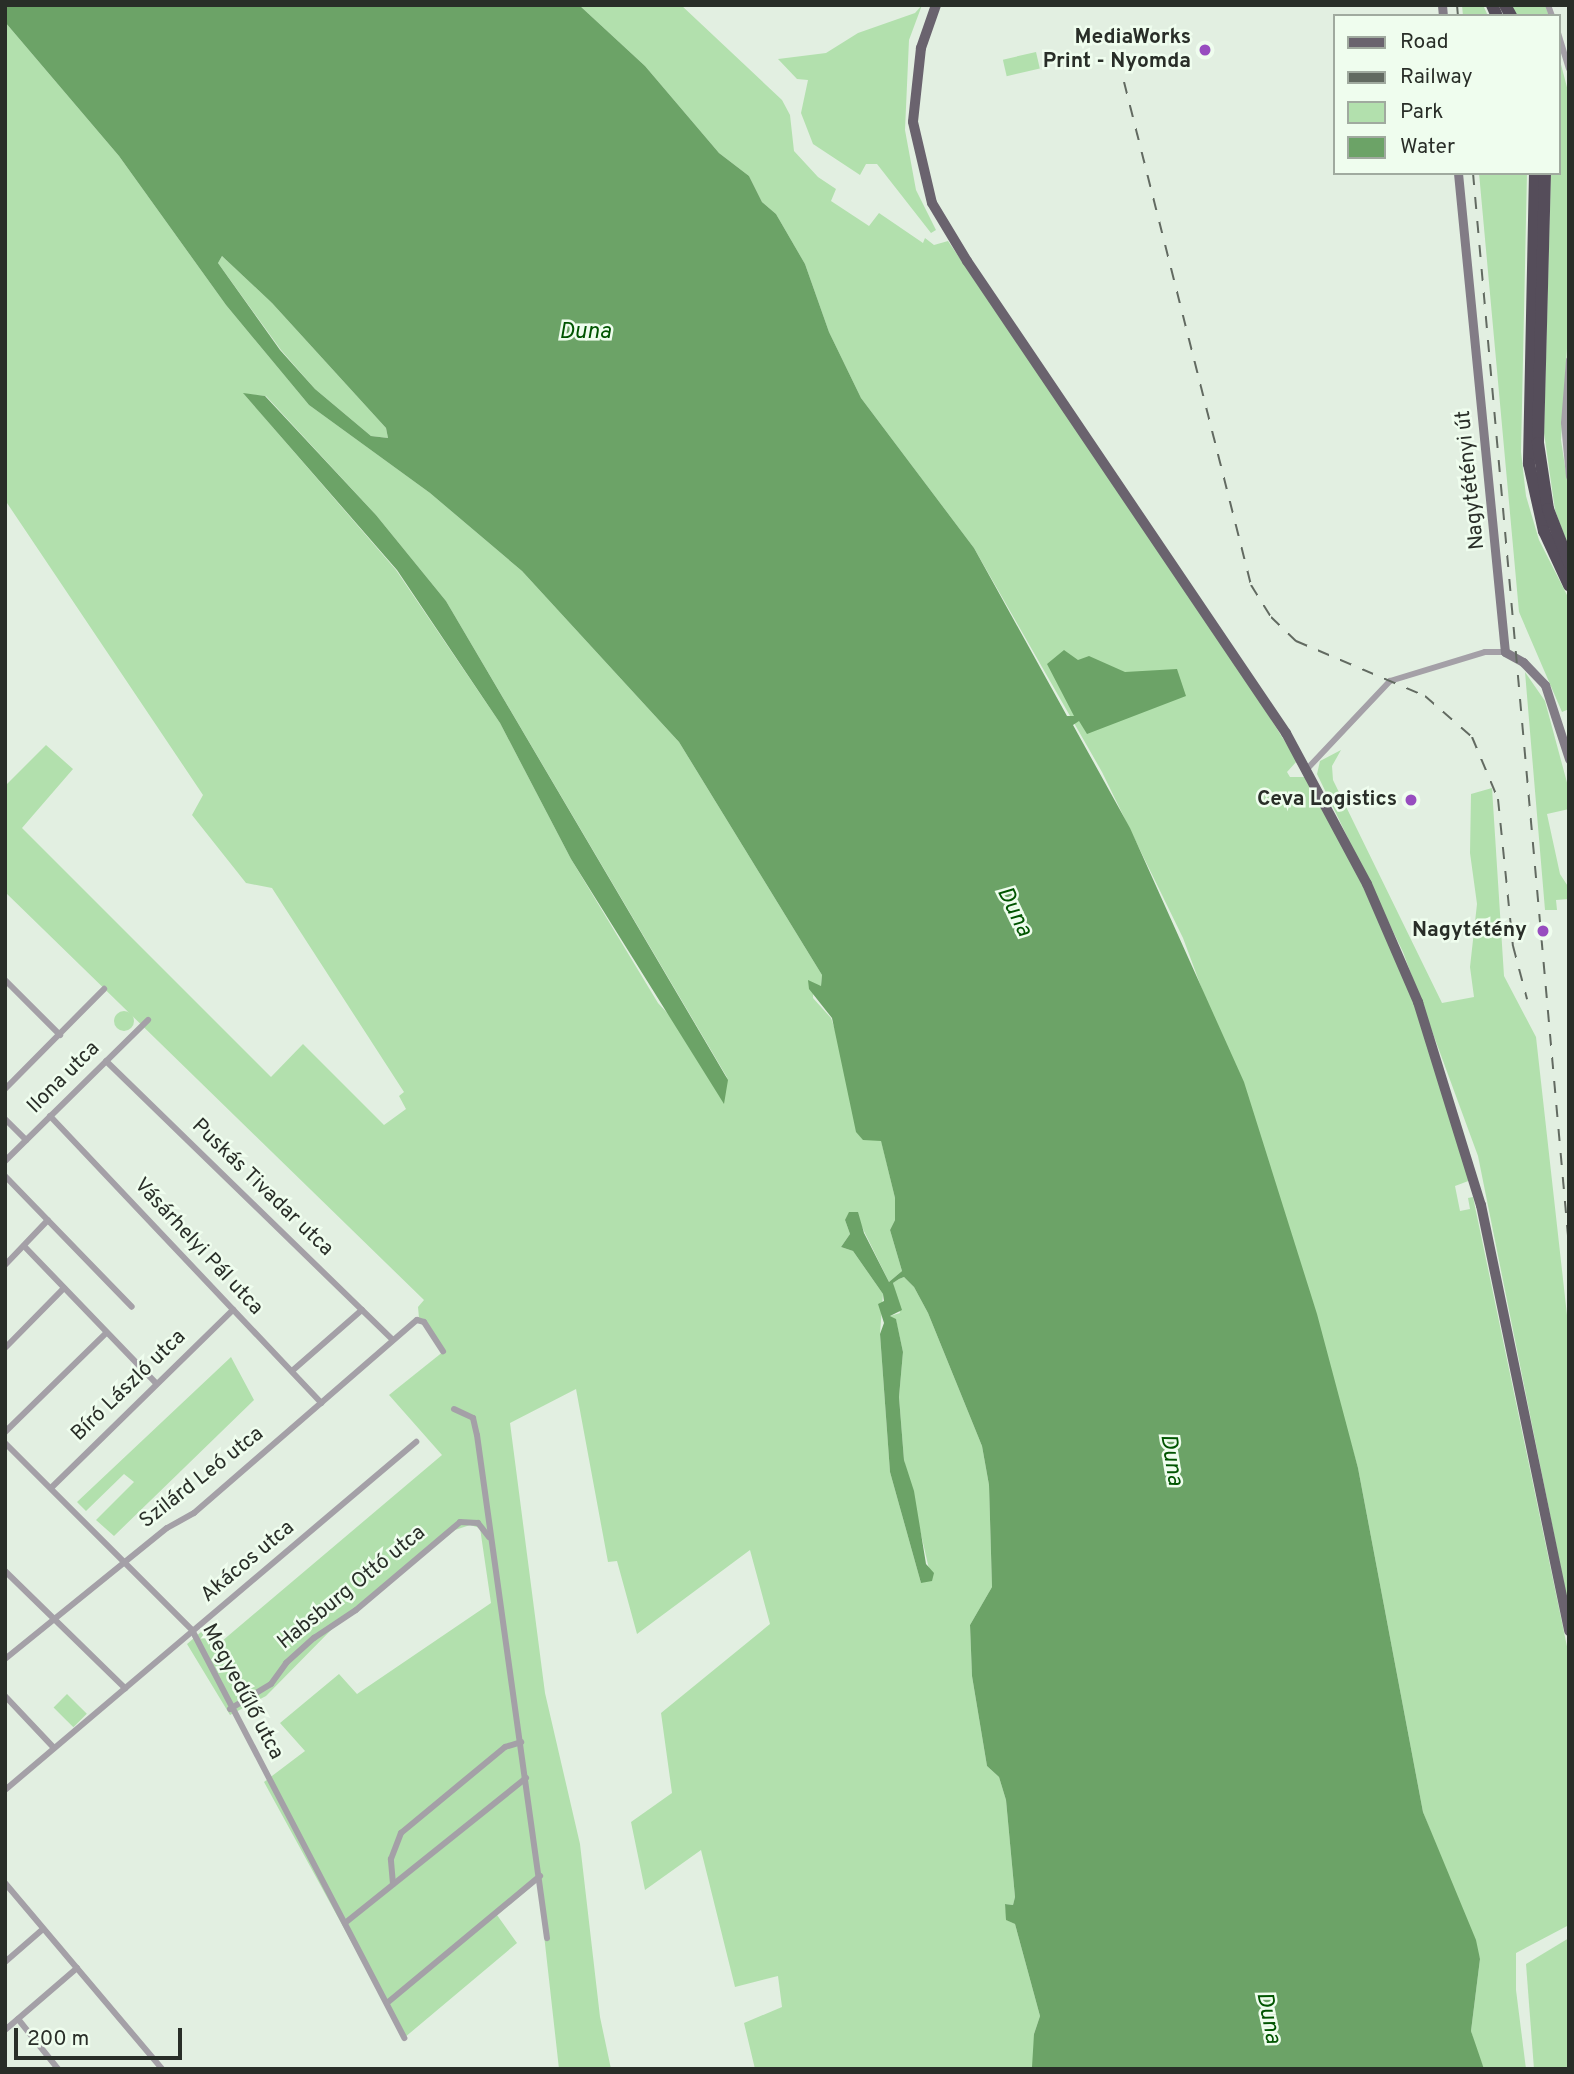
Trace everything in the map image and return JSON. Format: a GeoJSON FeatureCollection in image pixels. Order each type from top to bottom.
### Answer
{"type":"FeatureCollection","features":[{"type":"Feature","properties":{"kind":"highway"},"geometry":{"type":"LineString","coordinates":[[1535,175],[1528,453],[1544,531],[1569,585]]}},
{"type":"Feature","properties":{"kind":"highway"},"geometry":{"type":"LineString","coordinates":[[1545,175],[1538,443],[1545,495],[1569,563]]}},
{"type":"Feature","properties":{"kind":"main road"},"geometry":{"type":"LineString","coordinates":[[936,5],[921,48],[913,122],[932,202],[962,254],[1205,607],[1307,769],[1396,948],[1456,1113],[1500,1287],[1569,1631]]}},
{"type":"Feature","properties":{"kind":"main road","name":"Nagytétényi út"},"geometry":{"type":"LineString","coordinates":[[1458,175],[1505,652]]}},
{"type":"Feature","properties":{"kind":"main road"},"geometry":{"type":"LineString","coordinates":[[1505,652],[1545,685],[1569,760]]}},
{"type":"Feature","properties":{"kind":"street"},"geometry":{"type":"LineString","coordinates":[[1560,39],[1569,68]]}},
{"type":"Feature","properties":{"kind":"street"},"geometry":{"type":"LineString","coordinates":[[1569,360],[1564,423],[1569,477]]}},
{"type":"Feature","properties":{"kind":"street"},"geometry":{"type":"LineString","coordinates":[[1307,769],[1390,681],[1485,653],[1505,652]]}},
{"type":"Feature","properties":{"kind":"street"},"geometry":{"type":"LineString","coordinates":[[5,981],[60,1035]]}},
{"type":"Feature","properties":{"kind":"street"},"geometry":{"type":"LineString","coordinates":[[5,1089],[104,989]]}},
{"type":"Feature","properties":{"kind":"street","name":"Ilona utca"},"geometry":{"type":"LineString","coordinates":[[5,1161],[148,1020]]}},
{"type":"Feature","properties":{"kind":"street","name":"Puskás Tivadar utca"},"geometry":{"type":"LineString","coordinates":[[106,1061],[393,1340]]}},
{"type":"Feature","properties":{"kind":"street","name":"Vásárhelyi Pál utca"},"geometry":{"type":"LineString","coordinates":[[50,1116],[321,1403]]}},
{"type":"Feature","properties":{"kind":"street"},"geometry":{"type":"LineString","coordinates":[[5,1119],[26,1140]]}},
{"type":"Feature","properties":{"kind":"street"},"geometry":{"type":"LineString","coordinates":[[5,1176],[132,1307]]}},
{"type":"Feature","properties":{"kind":"street"},"geometry":{"type":"LineString","coordinates":[[5,1265],[48,1220]]}},
{"type":"Feature","properties":{"kind":"street"},"geometry":{"type":"LineString","coordinates":[[24,1246],[156,1383]]}},
{"type":"Feature","properties":{"kind":"street"},"geometry":{"type":"LineString","coordinates":[[5,1348],[64,1288]]}},
{"type":"Feature","properties":{"kind":"street","name":"Bíró László utca"},"geometry":{"type":"LineString","coordinates":[[51,1488],[233,1310]]}},
{"type":"Feature","properties":{"kind":"street"},"geometry":{"type":"LineString","coordinates":[[292,1371],[362,1310]]}},
{"type":"Feature","properties":{"kind":"street","name":"Szilárd Leó utca"},"geometry":{"type":"LineString","coordinates":[[5,1659],[125,1561],[194,1513],[417,1320],[424,1322],[443,1351]]}},
{"type":"Feature","properties":{"kind":"street"},"geometry":{"type":"LineString","coordinates":[[5,1432],[106,1333]]}},
{"type":"Feature","properties":{"kind":"street"},"geometry":{"type":"LineString","coordinates":[[454,1409],[473,1418],[547,1937]]}},
{"type":"Feature","properties":{"kind":"street","name":"Akácos utca"},"geometry":{"type":"LineString","coordinates":[[5,1790],[416,1442]]}},
{"type":"Feature","properties":{"kind":"street","name":"Megyedűlő utca"},"geometry":{"type":"LineString","coordinates":[[5,1443],[192,1630],[230,1709],[404,2038]]}},
{"type":"Feature","properties":{"kind":"street","name":"Habsburg Ottó utca"},"geometry":{"type":"LineString","coordinates":[[230,1709],[271,1684],[286,1663],[314,1639],[356,1610],[460,1522],[472,1521],[483,1527],[493,1545]]}},
{"type":"Feature","properties":{"kind":"street"},"geometry":{"type":"LineString","coordinates":[[5,1570],[125,1688]]}},
{"type":"Feature","properties":{"kind":"street"},"geometry":{"type":"LineString","coordinates":[[5,1696],[54,1748]]}},
{"type":"Feature","properties":{"kind":"street"},"geometry":{"type":"LineString","coordinates":[[393,1884],[391,1859],[401,1833],[505,1747],[521,1742]]}},
{"type":"Feature","properties":{"kind":"street"},"geometry":{"type":"LineString","coordinates":[[345,1923],[526,1778]]}},
{"type":"Feature","properties":{"kind":"street"},"geometry":{"type":"LineString","coordinates":[[387,2003],[540,1876]]}},
{"type":"Feature","properties":{"kind":"street"},"geometry":{"type":"LineString","coordinates":[[5,1883],[162,2069]]}},
{"type":"Feature","properties":{"kind":"street"},"geometry":{"type":"LineString","coordinates":[[5,1962],[43,1929]]}},
{"type":"Feature","properties":{"kind":"street"},"geometry":{"type":"LineString","coordinates":[[5,2030],[77,1968]]}},
{"type":"Feature","properties":{"kind":"street"},"geometry":{"type":"LineString","coordinates":[[18,2019],[58,2069]]}},
{"type":"Feature","properties":{"kind":"green space"},"geometry":{"type":"Polygon","coordinates":[[[579,5],[681,5],[782,100],[790,115],[794,151],[818,177],[836,189],[831,201],[869,226],[879,213],[923,243],[925,238],[934,245],[948,241],[1249,684],[1297,761],[1287,772],[1290,777],[1306,777],[1337,830],[1411,992],[1471,1180],[1455,1186],[1460,1211],[1470,1209],[1468,1198],[1473,1197],[1569,1656],[1569,1925],[1516,1953],[1516,1990],[1526,2069],[1484,2069],[1477,2052],[1471,2031],[1480,1959],[1423,1812],[1358,1468],[1282,1205],[1183,938],[1102,772],[974,548],[861,398],[829,332],[805,264],[776,214],[762,202],[749,176],[719,153],[645,66],[579,5]]]}},
{"type":"Feature","properties":{"kind":"green space"},"geometry":{"type":"Polygon","coordinates":[[[922,5],[909,40],[905,130],[916,190],[936,230],[931,233],[877,164],[866,164],[860,175],[813,144],[801,113],[808,80],[797,79],[778,59],[826,53],[858,33],[915,13],[922,5]]]}},
{"type":"Feature","properties":{"kind":"green space"},"geometry":{"type":"Polygon","coordinates":[[[1462,5],[1483,5],[1487,14],[1463,14],[1462,5]]]}},
{"type":"Feature","properties":{"kind":"green space"},"geometry":{"type":"Polygon","coordinates":[[[1511,5],[1545,5],[1548,14],[1515,14],[1511,5]]]}},
{"type":"Feature","properties":{"kind":"green space"},"geometry":{"type":"Polygon","coordinates":[[[5,22],[119,156],[226,305],[309,405],[430,493],[522,571],[679,742],[822,975],[821,986],[814,985],[813,998],[831,1018],[872,1137],[881,1140],[895,1198],[895,1220],[890,1230],[902,1271],[889,1282],[860,1223],[845,1220],[850,1234],[841,1247],[853,1251],[883,1294],[880,1334],[890,1472],[921,1583],[929,1569],[904,1460],[899,1397],[903,1352],[896,1320],[890,1316],[900,1313],[893,1283],[899,1279],[904,1277],[914,1287],[928,1313],[982,1446],[989,1485],[992,1587],[970,1625],[972,1676],[987,1766],[999,1777],[1006,1800],[1015,1897],[1013,1905],[1005,1904],[1007,1920],[1015,1924],[1040,2016],[1034,2034],[1034,2069],[755,2069],[744,2023],[782,2007],[778,1976],[735,1987],[701,1850],[645,1890],[631,1822],[672,1793],[661,1713],[770,1624],[750,1550],[637,1634],[617,1561],[608,1562],[576,1389],[510,1423],[545,1693],[580,1844],[600,2017],[611,2069],[559,2069],[538,1881],[497,1915],[517,1943],[404,2038],[264,1782],[305,1751],[280,1723],[339,1674],[357,1694],[491,1603],[480,1528],[470,1525],[455,1530],[335,1626],[266,1696],[230,1715],[187,1644],[201,1632],[215,1647],[442,1455],[389,1395],[444,1351],[419,1318],[418,1307],[424,1300],[5,892],[5,786],[46,745],[73,769],[22,828],[271,1077],[303,1044],[384,1125],[406,1109],[399,1096],[404,1092],[272,888],[246,883],[192,815],[203,795],[5,500],[5,22]],[[244,394],[396,570],[500,723],[571,859],[658,1003],[728,1079],[446,601],[376,515],[266,396],[244,394]]]}},
{"type":"Feature","properties":{"kind":"green space"},"geometry":{"type":"Polygon","coordinates":[[[1036,52],[1040,69],[1007,76],[1003,60],[1036,52]]]}},
{"type":"Feature","properties":{"kind":"green space"},"geometry":{"type":"Polygon","coordinates":[[[1560,61],[1569,95],[1569,318],[1561,440],[1569,493],[1569,549],[1555,510],[1544,433],[1551,175],[1560,175],[1560,61]]]}},
{"type":"Feature","properties":{"kind":"green space"},"geometry":{"type":"Polygon","coordinates":[[[1479,175],[1527,175],[1521,452],[1526,496],[1539,540],[1569,599],[1569,709],[1562,712],[1519,612],[1479,175]]]}},
{"type":"Feature","properties":{"kind":"green space"},"geometry":{"type":"Polygon","coordinates":[[[222,256],[272,303],[386,428],[388,438],[371,436],[315,389],[281,350],[218,263],[222,256]]]}},
{"type":"Feature","properties":{"kind":"green space"},"geometry":{"type":"Polygon","coordinates":[[[1525,672],[1545,701],[1569,790],[1569,809],[1547,814],[1560,874],[1569,888],[1569,899],[1556,900],[1557,910],[1545,910],[1525,672]]]}},
{"type":"Feature","properties":{"kind":"green space"},"geometry":{"type":"Polygon","coordinates":[[[1341,750],[1332,766],[1333,780],[1442,1003],[1474,997],[1470,967],[1477,904],[1470,853],[1471,794],[1492,788],[1504,976],[1536,1037],[1569,1333],[1569,1609],[1478,1156],[1403,952],[1317,774],[1320,761],[1341,750]]]}},
{"type":"Feature","properties":{"kind":"green space"},"geometry":{"type":"Polygon","coordinates":[[[120,1011],[128,1011],[134,1021],[128,1031],[120,1031],[114,1025],[114,1017],[120,1011]]]}},
{"type":"Feature","properties":{"kind":"green space"},"geometry":{"type":"Polygon","coordinates":[[[231,1357],[254,1400],[114,1536],[96,1520],[134,1482],[124,1474],[86,1511],[77,1502],[231,1357]]]}},
{"type":"Feature","properties":{"kind":"green space"},"geometry":{"type":"Polygon","coordinates":[[[67,1694],[87,1714],[73,1727],[54,1707],[67,1694]]]}},
{"type":"Feature","properties":{"kind":"green space"},"geometry":{"type":"Polygon","coordinates":[[[1569,1938],[1569,2069],[1534,2069],[1526,1964],[1569,1938]]]}},
{"type":"Feature","properties":{"kind":"water","name":"Duna"},"geometry":{"type":"Polygon","coordinates":[[[5,5],[579,5],[645,66],[719,153],[749,176],[762,202],[776,214],[805,264],[829,332],[861,398],[974,548],[1067,716],[1074,716],[1047,664],[1064,650],[1078,660],[1089,656],[1125,672],[1177,669],[1186,696],[1087,734],[1079,721],[1073,725],[1130,828],[1244,1082],[1317,1314],[1358,1468],[1423,1812],[1476,1940],[1480,1959],[1471,2031],[1484,2069],[1032,2067],[1034,2034],[1040,2016],[1015,1924],[1006,1920],[1005,1904],[1013,1905],[1015,1897],[1006,1800],[999,1777],[987,1766],[972,1676],[970,1625],[992,1587],[989,1485],[982,1446],[928,1313],[914,1287],[904,1277],[899,1279],[893,1283],[902,1310],[890,1316],[896,1319],[903,1352],[899,1397],[904,1460],[914,1491],[926,1564],[934,1573],[932,1581],[921,1583],[890,1472],[880,1334],[884,1323],[878,1304],[884,1301],[883,1294],[853,1251],[841,1247],[850,1234],[845,1220],[849,1212],[858,1212],[864,1233],[889,1282],[902,1271],[890,1230],[895,1220],[895,1198],[881,1141],[863,1140],[856,1132],[832,1018],[809,989],[808,980],[821,986],[822,975],[679,742],[522,571],[430,493],[309,405],[226,305],[119,156],[5,22],[5,5]],[[222,256],[218,263],[280,350],[315,389],[371,436],[388,438],[386,428],[272,303],[222,256]]]}},
{"type":"Feature","properties":{"kind":"water"},"geometry":{"type":"Polygon","coordinates":[[[243,393],[265,396],[376,515],[446,601],[728,1080],[724,1104],[571,859],[500,723],[397,570],[243,393]]]}},
{"type":"Feature","properties":{"kind":"railway"},"geometry":{"type":"LineString","coordinates":[[1457,5],[1458,14]]}},
{"type":"Feature","properties":{"kind":"railway"},"geometry":{"type":"LineString","coordinates":[[1124,82],[1251,585],[1271,617],[1296,641],[1425,696],[1472,737],[1498,799],[1513,946],[1527,999]]}},
{"type":"Feature","properties":{"kind":"railway"},"geometry":{"type":"LineString","coordinates":[[1473,175],[1569,1247]]}},
{"type":"Feature","properties":{"kind":"place","name":"MediaWorks Print - Nyomda"},"geometry":{"type":"Point","coordinates":[1205,50]}},
{"type":"Feature","properties":{"kind":"place","name":"Ceva Logistics"},"geometry":{"type":"Point","coordinates":[1411,800]}},
{"type":"Feature","properties":{"kind":"place","name":"Nagytétény"},"geometry":{"type":"Point","coordinates":[1543,931]}}]}
